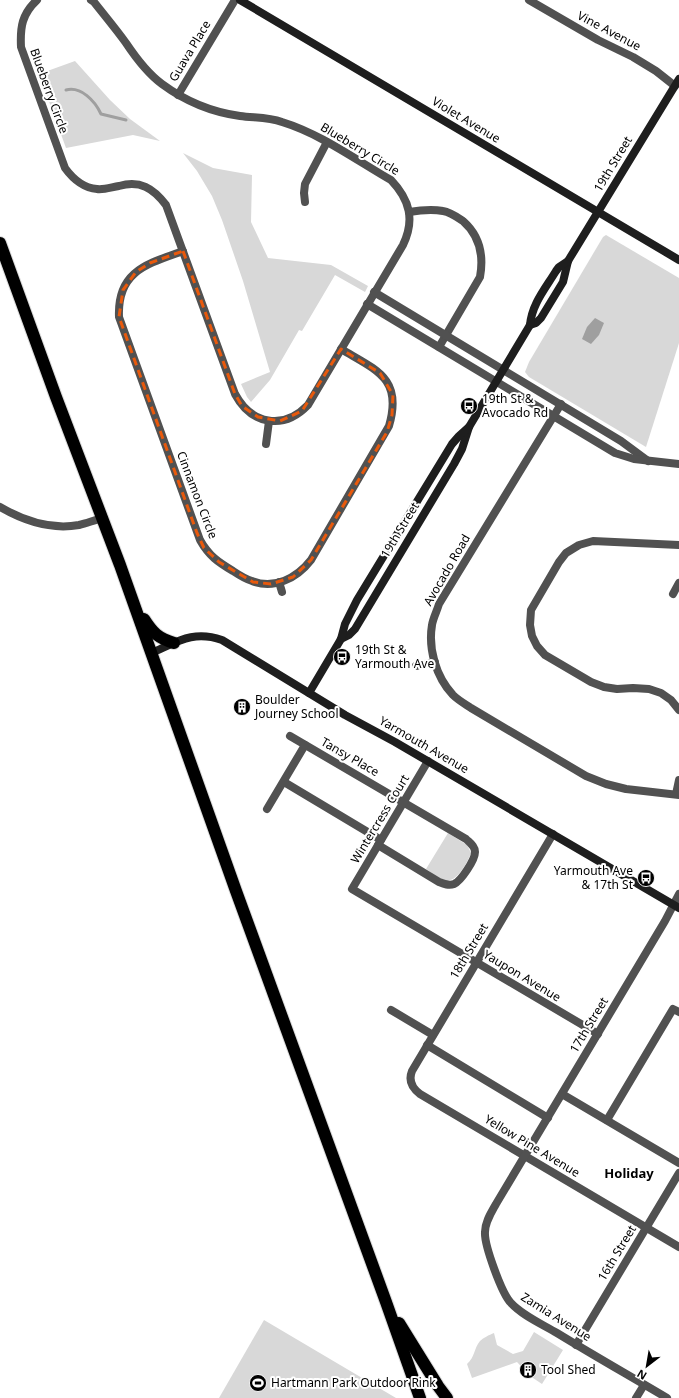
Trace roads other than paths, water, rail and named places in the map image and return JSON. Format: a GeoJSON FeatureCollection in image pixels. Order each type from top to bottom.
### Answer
{"type":"FeatureCollection","features":[{"type":"Feature","properties":{"kind":"highway"},"geometry":{"type":"LineString","coordinates":[[0,243],[56,397],[103,518],[420,1398]]}},
{"type":"Feature","properties":{"kind":"highway"},"geometry":{"type":"LineString","coordinates":[[134,604],[155,635],[174,643]]}},
{"type":"Feature","properties":{"kind":"highway"},"geometry":{"type":"LineString","coordinates":[[386,1302],[447,1398]]}},
{"type":"Feature","properties":{"kind":"street","name":"Blueberry Circle"},"geometry":{"type":"LineString","coordinates":[[37,0],[25,16],[20,31],[21,47],[62,163],[69,174],[83,185],[98,190],[126,184],[134,184],[148,188],[156,193],[166,205],[235,394],[242,406],[258,418],[269,421],[288,419],[302,411],[310,401],[374,292],[404,245],[408,235],[409,212],[400,189],[392,180],[301,128],[262,117],[240,116],[219,112],[198,105],[178,95],[161,84],[146,70],[91,0]]}},
{"type":"Feature","properties":{"kind":"street","name":"Guava Place"},"geometry":{"type":"LineString","coordinates":[[178,95],[235,0]]}},
{"type":"Feature","properties":{"kind":"street","name":"Violet Avenue"},"geometry":{"type":"LineString","coordinates":[[240,0],[679,260]]}},
{"type":"Feature","properties":{"kind":"street","name":"Vine Avenue"},"geometry":{"type":"LineString","coordinates":[[529,0],[677,83]]}},
{"type":"Feature","properties":{"kind":"street","name":"19th Street"},"geometry":{"type":"LineString","coordinates":[[530,325],[536,323],[541,318],[563,282],[568,261],[677,83]]}},
{"type":"Feature","properties":{"kind":"street"},"geometry":{"type":"LineString","coordinates":[[305,202],[305,184],[327,142]]}},
{"type":"Feature","properties":{"kind":"street"},"geometry":{"type":"LineString","coordinates":[[79,194],[83,185]]}},
{"type":"Feature","properties":{"kind":"street"},"geometry":{"type":"LineString","coordinates":[[409,212],[428,210],[445,211],[458,217],[468,225],[484,243],[480,277],[439,347]]}},
{"type":"Feature","properties":{"kind":"street","name":"Cinnamon Circle"},"geometry":{"type":"LineString","coordinates":[[183,251],[143,267],[119,289],[118,309],[120,323],[200,540],[210,556],[243,578],[252,582],[262,584],[286,580],[299,572],[311,560],[387,432],[397,394],[380,373],[341,349]]}},
{"type":"Feature","properties":{"kind":"street","name":"19th Street"},"geometry":{"type":"LineString","coordinates":[[341,639],[352,633],[454,464],[462,449],[469,427],[530,325],[531,314],[535,305],[559,267],[568,261]]}},
{"type":"Feature","properties":{"kind":"street"},"geometry":{"type":"LineString","coordinates":[[374,292],[621,441],[648,462]]}},
{"type":"Feature","properties":{"kind":"street"},"geometry":{"type":"LineString","coordinates":[[367,304],[620,456],[648,462],[679,464]]}},
{"type":"Feature","properties":{"kind":"street","name":"Avocado Road"},"geometry":{"type":"LineString","coordinates":[[561,404],[439,604],[432,624],[431,639],[437,670],[444,684],[454,696],[470,708],[586,776],[606,784],[651,796],[678,795]]}},
{"type":"Feature","properties":{"kind":"street"},"geometry":{"type":"LineString","coordinates":[[266,444],[269,421]]}},
{"type":"Feature","properties":{"kind":"street","name":"19th Street"},"geometry":{"type":"LineString","coordinates":[[308,693],[341,639],[345,624],[357,600],[452,444],[469,427]]}},
{"type":"Feature","properties":{"kind":"street"},"geometry":{"type":"LineString","coordinates":[[0,507],[19,517],[45,525],[74,525],[103,518]]}},
{"type":"Feature","properties":{"kind":"street"},"geometry":{"type":"LineString","coordinates":[[679,545],[593,542],[579,545],[566,553],[559,562],[532,610],[530,625],[532,636],[537,646],[545,655],[591,682],[617,690],[633,688],[649,689],[660,693],[671,700],[679,710]]}},
{"type":"Feature","properties":{"kind":"street"},"geometry":{"type":"LineString","coordinates":[[279,582],[282,592]]}},
{"type":"Feature","properties":{"kind":"street"},"geometry":{"type":"LineString","coordinates":[[674,594],[679,583]]}},
{"type":"Feature","properties":{"kind":"street","name":"Yarmouth Avenue"},"geometry":{"type":"LineString","coordinates":[[152,653],[174,643],[199,635],[217,639],[228,644],[308,693],[428,761],[676,907]]}},
{"type":"Feature","properties":{"kind":"street"},"geometry":{"type":"LineString","coordinates":[[416,666],[435,662]]}},
{"type":"Feature","properties":{"kind":"street","name":"Tansy Place"},"geometry":{"type":"LineString","coordinates":[[290,736],[471,843],[475,853],[459,880],[455,884],[448,885],[439,882],[379,842]]}},
{"type":"Feature","properties":{"kind":"street","name":"Tansy Place"},"geometry":{"type":"LineString","coordinates":[[267,810],[305,745]]}},
{"type":"Feature","properties":{"kind":"street","name":"Wintercress Court"},"geometry":{"type":"LineString","coordinates":[[352,889],[428,761]]}},
{"type":"Feature","properties":{"kind":"street"},"geometry":{"type":"LineString","coordinates":[[678,795],[679,780]]}},
{"type":"Feature","properties":{"kind":"street"},"geometry":{"type":"LineString","coordinates":[[284,782],[379,842]]}},
{"type":"Feature","properties":{"kind":"street","name":"18th Street"},"geometry":{"type":"LineString","coordinates":[[410,1081],[411,1074],[427,1045],[553,834]]}},
{"type":"Feature","properties":{"kind":"street","name":"Yaupon Avenue"},"geometry":{"type":"LineString","coordinates":[[352,889],[598,1034]]}},
{"type":"Feature","properties":{"kind":"street","name":"17th Street"},"geometry":{"type":"LineString","coordinates":[[525,1156],[676,907],[679,894]]}},
{"type":"Feature","properties":{"kind":"street"},"geometry":{"type":"LineString","coordinates":[[607,1120],[673,1009],[679,1012]]}},
{"type":"Feature","properties":{"kind":"street"},"geometry":{"type":"LineString","coordinates":[[391,1010],[433,1035]]}},
{"type":"Feature","properties":{"kind":"street"},"geometry":{"type":"LineString","coordinates":[[427,1045],[548,1118]]}},
{"type":"Feature","properties":{"kind":"street","name":"Yellow Pine Avenue"},"geometry":{"type":"LineString","coordinates":[[410,1081],[414,1089],[420,1094],[679,1247]]}},
{"type":"Feature","properties":{"kind":"street"},"geometry":{"type":"LineString","coordinates":[[562,1094],[679,1163]]}},
{"type":"Feature","properties":{"kind":"street","name":"Zamia Avenue"},"geometry":{"type":"LineString","coordinates":[[525,1156],[490,1215],[485,1229],[485,1241],[504,1293],[511,1303],[525,1314],[667,1398]]}},
{"type":"Feature","properties":{"kind":"street","name":"16th Street"},"geometry":{"type":"LineString","coordinates":[[576,1345],[679,1173]]}},
{"type":"Feature","properties":{"kind":"street"},"geometry":{"type":"LineString","coordinates":[[636,1398],[644,1385]]}},
{"type":"Feature","properties":{"kind":"waterway"},"geometry":{"type":"LineString","coordinates":[[66,90],[72,89],[82,92],[95,104],[101,114],[126,120]]}},
{"type":"Feature","properties":{"kind":"place","name":"19th St & Avocado Rd"},"geometry":{"type":"Point","coordinates":[469,406]}},
{"type":"Feature","properties":{"kind":"place","name":"19th St & Yarmouth Ave"},"geometry":{"type":"Point","coordinates":[342,657]}},
{"type":"Feature","properties":{"kind":"place","name":"Boulder Journey School"},"geometry":{"type":"Point","coordinates":[242,707]}},
{"type":"Feature","properties":{"kind":"place","name":"Yarmouth Ave & 17th St"},"geometry":{"type":"Point","coordinates":[646,878]}},
{"type":"Feature","properties":{"kind":"place","name":"Tool Shed"},"geometry":{"type":"Point","coordinates":[528,1370]}},
{"type":"Feature","properties":{"kind":"place","name":"Hartmann Park Outdoor Rink"},"geometry":{"type":"Point","coordinates":[258,1383]}},
{"type":"Feature","properties":{"kind":"district","name":"Holiday"},"geometry":{"type":"Point","coordinates":[629,1173]}}]}
